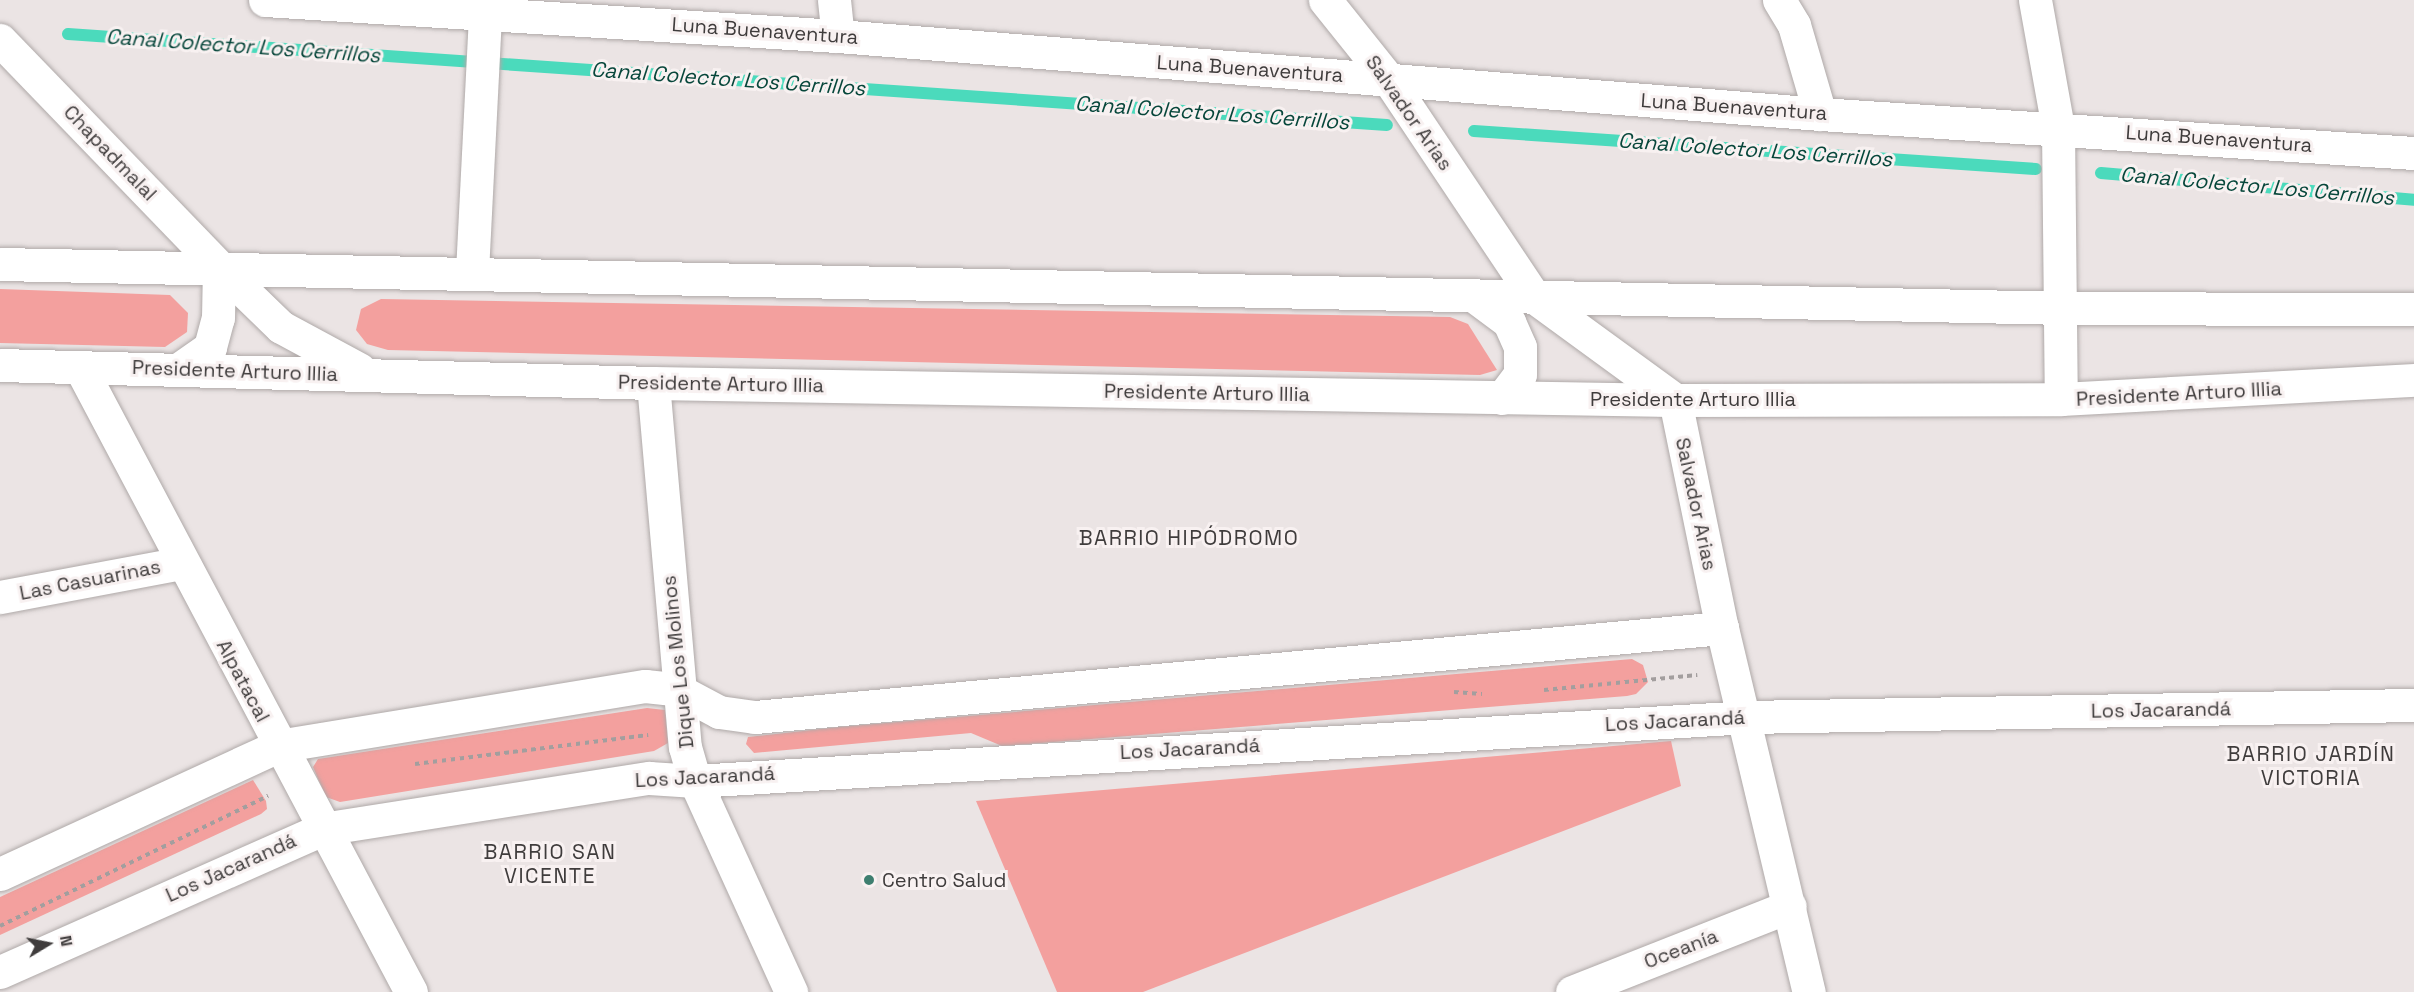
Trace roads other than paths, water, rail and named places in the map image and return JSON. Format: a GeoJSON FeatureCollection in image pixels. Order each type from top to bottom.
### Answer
{"type":"FeatureCollection","features":[{"type":"Feature","properties":{"kind":"street","name":"Luna Buenaventura"},"geometry":{"type":"LineString","coordinates":[[265,0],[838,36],[1820,114],[2414,153]]}},
{"type":"Feature","properties":{"kind":"street"},"geometry":{"type":"LineString","coordinates":[[834,0],[838,36]]}},
{"type":"Feature","properties":{"kind":"street","name":"Salvador Arias"},"geometry":{"type":"LineString","coordinates":[[1325,0],[1389,80],[1534,297],[1675,400],[1722,627],[1746,717],[1809,992]]}},
{"type":"Feature","properties":{"kind":"street"},"geometry":{"type":"LineString","coordinates":[[1779,0],[1794,25],[1820,114]]}},
{"type":"Feature","properties":{"kind":"street"},"geometry":{"type":"LineString","coordinates":[[2035,0],[2058,128],[2061,399]]}},
{"type":"Feature","properties":{"kind":"street"},"geometry":{"type":"LineString","coordinates":[[472,272],[487,14]]}},
{"type":"Feature","properties":{"kind":"street","name":"Chapadmalal"},"geometry":{"type":"LineString","coordinates":[[0,40],[219,267],[281,327],[321,353],[375,375]]}},
{"type":"Feature","properties":{"kind":"street"},"geometry":{"type":"LineString","coordinates":[[0,264],[472,272],[2061,308],[2414,309]]}},
{"type":"Feature","properties":{"kind":"street"},"geometry":{"type":"LineString","coordinates":[[180,369],[210,347],[218,318],[219,267]]}},
{"type":"Feature","properties":{"kind":"street"},"geometry":{"type":"LineString","coordinates":[[1474,296],[1509,322],[1520,347],[1520,374],[1502,398]]}},
{"type":"Feature","properties":{"kind":"street","name":"Presidente Arturo Illia"},"geometry":{"type":"LineString","coordinates":[[0,365],[653,383],[1675,400],[2061,399],[2414,380]]}},
{"type":"Feature","properties":{"kind":"street","name":"Alpatacal"},"geometry":{"type":"LineString","coordinates":[[80,367],[180,563],[411,992]]}},
{"type":"Feature","properties":{"kind":"street","name":"Dique Los Molinos"},"geometry":{"type":"LineString","coordinates":[[653,383],[676,689],[695,781],[791,992]]}},
{"type":"Feature","properties":{"kind":"street","name":"Las Casuarinas"},"geometry":{"type":"LineString","coordinates":[[0,597],[180,563]]}},
{"type":"Feature","properties":{"kind":"street"},"geometry":{"type":"LineString","coordinates":[[0,874],[278,746],[645,686],[676,689],[719,712],[755,717],[1722,627]]}},
{"type":"Feature","properties":{"kind":"street","name":"Los Jacarandá"},"geometry":{"type":"LineString","coordinates":[[0,972],[322,829],[649,778],[695,781],[1746,717],[2414,705]]}},
{"type":"Feature","properties":{"kind":"street","name":"Oceanía"},"geometry":{"type":"LineString","coordinates":[[1572,992],[1790,906]]}},
{"type":"Feature","properties":{"kind":"waterway","name":"Canal Colector Los Cerrillos"},"geometry":{"type":"LineString","coordinates":[[68,34],[1387,125]]}},
{"type":"Feature","properties":{"kind":"waterway","name":"Canal Colector Los Cerrillos"},"geometry":{"type":"LineString","coordinates":[[1474,131],[2036,169]]}},
{"type":"Feature","properties":{"kind":"waterway","name":"Canal Colector Los Cerrillos"},"geometry":{"type":"LineString","coordinates":[[2101,173],[2414,200]]}},
{"type":"Feature","properties":{"kind":"place","name":"Centro Salud"},"geometry":{"type":"Point","coordinates":[869,880]}},
{"type":"Feature","properties":{"kind":"district","name":"BARRIO HIPÓDROMO"},"geometry":{"type":"Point","coordinates":[1189,538]}},
{"type":"Feature","properties":{"kind":"district","name":"BARRIO JARDÍN VICTORIA"},"geometry":{"type":"Point","coordinates":[2311,766]}},
{"type":"Feature","properties":{"kind":"district","name":"BARRIO SAN VICENTE"},"geometry":{"type":"Point","coordinates":[550,864]}}]}
